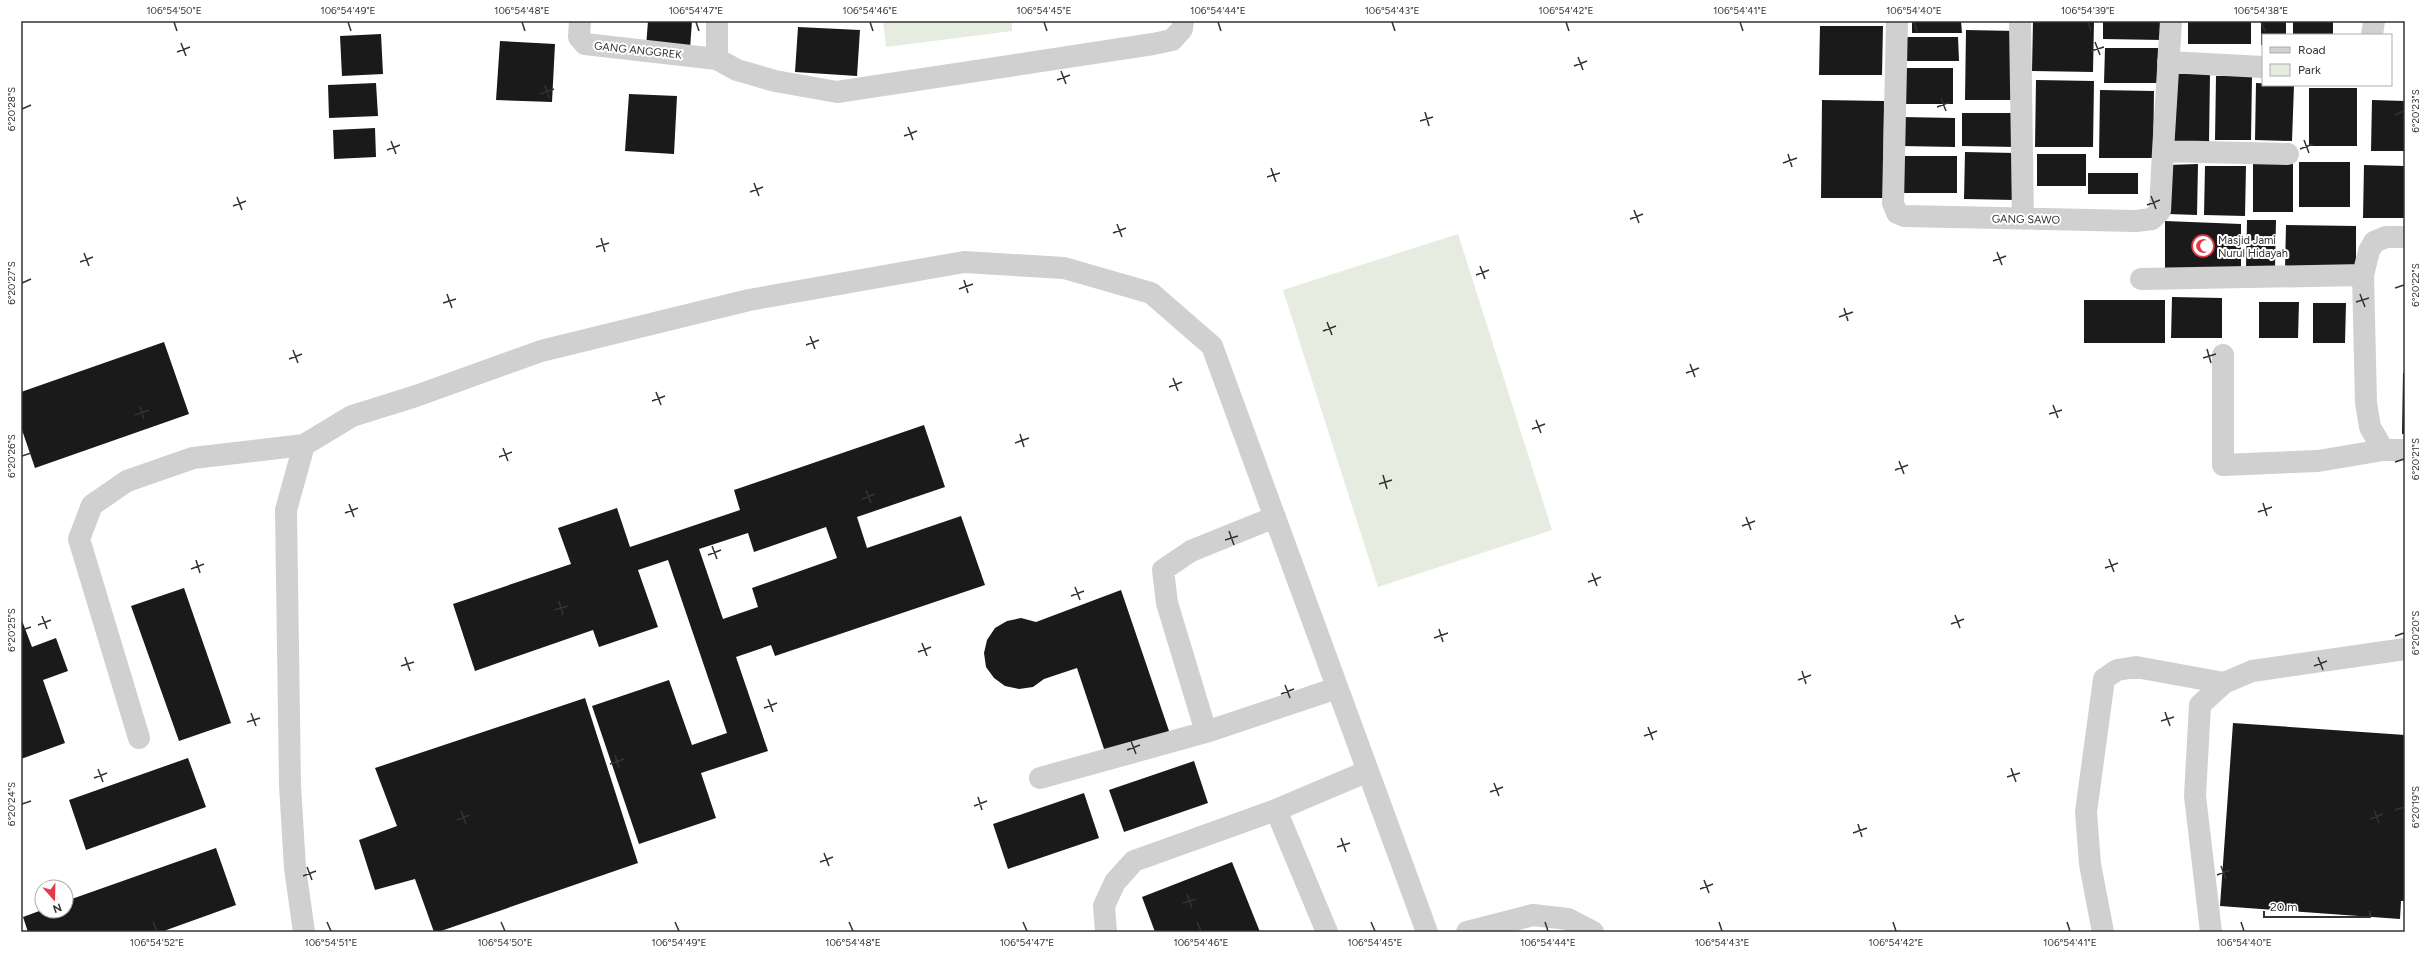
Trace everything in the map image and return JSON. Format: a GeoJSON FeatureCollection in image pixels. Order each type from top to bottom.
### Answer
{"type":"FeatureCollection","features":[{"type":"Feature","properties":{"kind":"street","name":"GANG ANGGREK"},"geometry":{"type":"LineString","coordinates":[[580,21],[580,37],[585,44],[717,59]]}},
{"type":"Feature","properties":{"kind":"street"},"geometry":{"type":"LineString","coordinates":[[717,21],[717,59],[737,70],[775,81],[837,92],[1153,44],[1172,40],[1182,29],[1183,21]]}},
{"type":"Feature","properties":{"kind":"street","name":"GANG SAWO"},"geometry":{"type":"LineString","coordinates":[[1897,21],[1893,203],[1897,213],[1917,218],[2136,221],[2152,219],[2160,212],[2171,21]]}},
{"type":"Feature","properties":{"kind":"street"},"geometry":{"type":"LineString","coordinates":[[2020,21],[2023,219]]}},
{"type":"Feature","properties":{"kind":"street"},"geometry":{"type":"LineString","coordinates":[[2372,34],[2374,21]]}},
{"type":"Feature","properties":{"kind":"street"},"geometry":{"type":"LineString","coordinates":[[2168,62],[2262,67]]}},
{"type":"Feature","properties":{"kind":"street"},"geometry":{"type":"LineString","coordinates":[[2163,151],[2288,154]]}},
{"type":"Feature","properties":{"kind":"street"},"geometry":{"type":"LineString","coordinates":[[2383,450],[2370,427],[2366,403],[2363,275],[2369,251],[2374,242],[2386,237],[2405,237]]}},
{"type":"Feature","properties":{"kind":"street"},"geometry":{"type":"LineString","coordinates":[[139,738],[79,539],[92,505],[127,481],[193,458],[304,445],[352,416],[416,396],[541,351],[749,300],[964,262],[1064,268],[1151,293],[1212,346],[1427,932]]}},
{"type":"Feature","properties":{"kind":"street"},"geometry":{"type":"LineString","coordinates":[[2141,279],[2363,275]]}},
{"type":"Feature","properties":{"kind":"street"},"geometry":{"type":"LineString","coordinates":[[2222,354],[2223,465],[2318,461],[2383,450],[2405,450]]}},
{"type":"Feature","properties":{"kind":"street"},"geometry":{"type":"LineString","coordinates":[[304,445],[286,510],[290,785],[294,868],[304,932]]}},
{"type":"Feature","properties":{"kind":"street"},"geometry":{"type":"LineString","coordinates":[[1206,732],[1167,604],[1164,570],[1191,551],[1275,517]]}},
{"type":"Feature","properties":{"kind":"street"},"geometry":{"type":"LineString","coordinates":[[2212,932],[2195,796],[2200,705],[2224,683],[2252,671],[2405,649]]}},
{"type":"Feature","properties":{"kind":"street"},"geometry":{"type":"LineString","coordinates":[[2103,932],[2090,864],[2086,812],[2104,679],[2117,670],[2136,667],[2224,683]]}},
{"type":"Feature","properties":{"kind":"street"},"geometry":{"type":"LineString","coordinates":[[1040,778],[1206,732],[1337,688]]}},
{"type":"Feature","properties":{"kind":"street"},"geometry":{"type":"LineString","coordinates":[[1106,932],[1104,906],[1115,882],[1134,861],[1276,810],[1368,771]]}},
{"type":"Feature","properties":{"kind":"street"},"geometry":{"type":"LineString","coordinates":[[1276,810],[1327,932]]}},
{"type":"Feature","properties":{"kind":"street"},"geometry":{"type":"LineString","coordinates":[[1468,932],[1533,915],[1568,919],[1593,932]]}},
{"type":"Feature","properties":{"kind":"green space"},"geometry":{"type":"Polygon","coordinates":[[[883,21],[1012,21],[1012,31],[886,47],[883,21]]]}},
{"type":"Feature","properties":{"kind":"green space"},"geometry":{"type":"Polygon","coordinates":[[[1458,234],[1552,530],[1378,587],[1283,290],[1458,234]]]}},
{"type":"Feature","properties":{"kind":"building"},"geometry":{"type":"Polygon","coordinates":[[[648,21],[692,21],[690,49],[646,47],[648,21]]]}},
{"type":"Feature","properties":{"kind":"building"},"geometry":{"type":"Polygon","coordinates":[[[1912,21],[1961,21],[1962,33],[1912,33],[1912,21]]]}},
{"type":"Feature","properties":{"kind":"building"},"geometry":{"type":"Polygon","coordinates":[[[2033,21],[2094,21],[2093,72],[2032,71],[2033,21]]]}},
{"type":"Feature","properties":{"kind":"building"},"geometry":{"type":"Polygon","coordinates":[[[2103,21],[2162,21],[2162,40],[2103,39],[2103,21]]]}},
{"type":"Feature","properties":{"kind":"building"},"geometry":{"type":"Polygon","coordinates":[[[2188,21],[2251,21],[2251,44],[2188,44],[2188,21]]]}},
{"type":"Feature","properties":{"kind":"building"},"geometry":{"type":"Polygon","coordinates":[[[2261,21],[2286,21],[2286,34],[2262,34],[2261,45],[2261,21]]]}},
{"type":"Feature","properties":{"kind":"building"},"geometry":{"type":"Polygon","coordinates":[[[2293,21],[2333,21],[2333,34],[2293,34],[2293,21]]]}},
{"type":"Feature","properties":{"kind":"building"},"geometry":{"type":"Polygon","coordinates":[[[1820,26],[1883,26],[1882,75],[1819,75],[1820,26]]]}},
{"type":"Feature","properties":{"kind":"building"},"geometry":{"type":"Polygon","coordinates":[[[798,27],[860,30],[857,76],[795,72],[798,27]]]}},
{"type":"Feature","properties":{"kind":"building"},"geometry":{"type":"Polygon","coordinates":[[[1966,30],[2017,31],[2016,100],[1965,100],[1966,30]]]}},
{"type":"Feature","properties":{"kind":"building"},"geometry":{"type":"Polygon","coordinates":[[[381,34],[383,74],[342,76],[340,36],[381,34]]]}},
{"type":"Feature","properties":{"kind":"building"},"geometry":{"type":"Polygon","coordinates":[[[1907,37],[1958,37],[1959,61],[1907,61],[1907,37]]]}},
{"type":"Feature","properties":{"kind":"building"},"geometry":{"type":"Polygon","coordinates":[[[500,41],[555,44],[552,102],[496,100],[500,41]]]}},
{"type":"Feature","properties":{"kind":"building"},"geometry":{"type":"Polygon","coordinates":[[[2105,48],[2158,48],[2157,83],[2104,83],[2105,48]]]}},
{"type":"Feature","properties":{"kind":"building"},"geometry":{"type":"Polygon","coordinates":[[[1901,68],[1953,68],[1953,104],[1901,104],[1901,68]]]}},
{"type":"Feature","properties":{"kind":"building"},"geometry":{"type":"Polygon","coordinates":[[[2176,73],[2210,74],[2209,143],[2174,141],[2176,73]]]}},
{"type":"Feature","properties":{"kind":"building"},"geometry":{"type":"Polygon","coordinates":[[[2216,76],[2252,76],[2251,140],[2215,140],[2216,76]]]}},
{"type":"Feature","properties":{"kind":"building"},"geometry":{"type":"Polygon","coordinates":[[[2036,80],[2094,81],[2093,147],[2035,147],[2036,80]]]}},
{"type":"Feature","properties":{"kind":"building"},"geometry":{"type":"Polygon","coordinates":[[[376,83],[378,116],[329,118],[328,85],[376,83]]]}},
{"type":"Feature","properties":{"kind":"building"},"geometry":{"type":"Polygon","coordinates":[[[2256,83],[2262,83],[2262,86],[2294,86],[2292,141],[2255,140],[2256,83]]]}},
{"type":"Feature","properties":{"kind":"building"},"geometry":{"type":"Polygon","coordinates":[[[2309,88],[2357,88],[2357,146],[2309,146],[2309,88]]]}},
{"type":"Feature","properties":{"kind":"building"},"geometry":{"type":"Polygon","coordinates":[[[2100,90],[2154,91],[2153,158],[2099,158],[2100,90]]]}},
{"type":"Feature","properties":{"kind":"building"},"geometry":{"type":"Polygon","coordinates":[[[629,94],[677,96],[674,154],[625,151],[629,94]]]}},
{"type":"Feature","properties":{"kind":"building"},"geometry":{"type":"Polygon","coordinates":[[[1822,100],[1884,101],[1883,198],[1821,198],[1822,100]]]}},
{"type":"Feature","properties":{"kind":"building"},"geometry":{"type":"Polygon","coordinates":[[[2372,100],[2405,101],[2405,151],[2371,151],[2372,100]]]}},
{"type":"Feature","properties":{"kind":"building"},"geometry":{"type":"Polygon","coordinates":[[[1962,113],[2016,113],[2016,147],[1962,146],[1962,113]]]}},
{"type":"Feature","properties":{"kind":"building"},"geometry":{"type":"Polygon","coordinates":[[[1902,117],[1955,118],[1955,147],[1902,146],[1902,117]]]}},
{"type":"Feature","properties":{"kind":"building"},"geometry":{"type":"Polygon","coordinates":[[[375,128],[376,157],[334,159],[333,130],[375,128]]]}},
{"type":"Feature","properties":{"kind":"building"},"geometry":{"type":"Polygon","coordinates":[[[1965,152],[2016,153],[2015,200],[1964,199],[1965,152]]]}},
{"type":"Feature","properties":{"kind":"building"},"geometry":{"type":"Polygon","coordinates":[[[2037,154],[2086,154],[2086,186],[2037,186],[2037,154]]]}},
{"type":"Feature","properties":{"kind":"building"},"geometry":{"type":"Polygon","coordinates":[[[1902,156],[1957,156],[1957,193],[1902,193],[1902,156]]]}},
{"type":"Feature","properties":{"kind":"building"},"geometry":{"type":"Polygon","coordinates":[[[2253,162],[2293,162],[2293,212],[2253,212],[2253,162]]]}},
{"type":"Feature","properties":{"kind":"building"},"geometry":{"type":"Polygon","coordinates":[[[2299,162],[2350,162],[2350,207],[2299,207],[2299,162]]]}},
{"type":"Feature","properties":{"kind":"building"},"geometry":{"type":"Polygon","coordinates":[[[2198,164],[2197,215],[2168,214],[2168,165],[2198,164]]]}},
{"type":"Feature","properties":{"kind":"building"},"geometry":{"type":"Polygon","coordinates":[[[2364,165],[2405,166],[2405,218],[2363,218],[2364,165]]]}},
{"type":"Feature","properties":{"kind":"building"},"geometry":{"type":"Polygon","coordinates":[[[2205,166],[2246,166],[2245,216],[2204,215],[2205,166]]]}},
{"type":"Feature","properties":{"kind":"building"},"geometry":{"type":"Polygon","coordinates":[[[2088,173],[2138,173],[2138,194],[2088,194],[2088,173]]]}},
{"type":"Feature","properties":{"kind":"building"},"geometry":{"type":"Polygon","coordinates":[[[2247,220],[2276,220],[2275,269],[2246,268],[2247,220]]]}},
{"type":"Feature","properties":{"kind":"building","name":"Masjid Jami Nurul Hidayah"},"geometry":{"type":"Polygon","coordinates":[[[2165,221],[2241,224],[2241,270],[2165,268],[2165,221]]]}},
{"type":"Feature","properties":{"kind":"building"},"geometry":{"type":"Polygon","coordinates":[[[2286,225],[2356,226],[2356,270],[2285,269],[2286,225]]]}},
{"type":"Feature","properties":{"kind":"building"},"geometry":{"type":"Polygon","coordinates":[[[2172,297],[2222,298],[2222,338],[2171,338],[2172,297]]]}},
{"type":"Feature","properties":{"kind":"building"},"geometry":{"type":"Polygon","coordinates":[[[2084,300],[2165,300],[2165,343],[2084,343],[2084,300]]]}},
{"type":"Feature","properties":{"kind":"building"},"geometry":{"type":"Polygon","coordinates":[[[2259,302],[2299,302],[2298,338],[2259,338],[2259,302]]]}},
{"type":"Feature","properties":{"kind":"building"},"geometry":{"type":"Polygon","coordinates":[[[2313,303],[2346,303],[2345,343],[2313,343],[2313,303]]]}},
{"type":"Feature","properties":{"kind":"building"},"geometry":{"type":"Polygon","coordinates":[[[164,342],[189,414],[35,468],[21,427],[21,392],[164,342]]]}},
{"type":"Feature","properties":{"kind":"building"},"geometry":{"type":"Polygon","coordinates":[[[2403,373],[2405,373],[2405,434],[2402,434],[2403,373]]]}},
{"type":"Feature","properties":{"kind":"building"},"geometry":{"type":"Polygon","coordinates":[[[924,425],[945,487],[857,517],[867,548],[961,516],[985,585],[775,656],[771,645],[736,657],[768,751],[701,773],[716,818],[639,844],[592,706],[669,680],[692,745],[727,733],[668,560],[638,570],[658,627],[599,647],[593,630],[475,671],[453,604],[571,564],[558,528],[617,508],[630,547],[740,510],[734,490],[924,425]],[[826,527],[754,552],[748,533],[699,549],[723,619],[758,607],[752,588],[837,558],[826,527]]]}},
{"type":"Feature","properties":{"kind":"building"},"geometry":{"type":"Polygon","coordinates":[[[184,588],[231,723],[179,741],[131,606],[184,588]]]}},
{"type":"Feature","properties":{"kind":"building"},"geometry":{"type":"Polygon","coordinates":[[[1121,590],[1170,734],[1106,755],[1077,668],[1044,679],[1033,687],[1019,689],[1005,686],[994,678],[986,667],[984,653],[987,640],[995,628],[1007,621],[1021,618],[1036,622],[1121,590]]]}},
{"type":"Feature","properties":{"kind":"building"},"geometry":{"type":"Polygon","coordinates":[[[21,618],[32,647],[56,638],[68,671],[43,680],[65,743],[21,759],[21,618]]]}},
{"type":"Feature","properties":{"kind":"building"},"geometry":{"type":"Polygon","coordinates":[[[585,698],[638,863],[438,932],[434,932],[415,879],[375,890],[359,840],[397,826],[375,768],[585,698]]]}},
{"type":"Feature","properties":{"kind":"building"},"geometry":{"type":"Polygon","coordinates":[[[2233,723],[2405,735],[2405,901],[2401,901],[2400,919],[2220,906],[2233,723]]]}},
{"type":"Feature","properties":{"kind":"building"},"geometry":{"type":"Polygon","coordinates":[[[188,758],[206,807],[86,850],[69,800],[188,758]]]}},
{"type":"Feature","properties":{"kind":"building"},"geometry":{"type":"Polygon","coordinates":[[[1194,761],[1208,803],[1124,832],[1109,790],[1194,761]]]}},
{"type":"Feature","properties":{"kind":"building"},"geometry":{"type":"Polygon","coordinates":[[[1084,793],[1099,838],[1008,869],[993,824],[1084,793]]]}},
{"type":"Feature","properties":{"kind":"building"},"geometry":{"type":"Polygon","coordinates":[[[216,848],[236,905],[161,932],[28,932],[23,917],[34,913],[34,919],[74,919],[74,898],[216,848]]]}},
{"type":"Feature","properties":{"kind":"building"},"geometry":{"type":"Polygon","coordinates":[[[1232,862],[1260,932],[1155,932],[1142,897],[1232,862]]]}},
{"type":"Feature","properties":{"kind":"place","name":"Masjid Jami Nurul Hidayah"},"geometry":{"type":"Point","coordinates":[2203,246]}}]}
